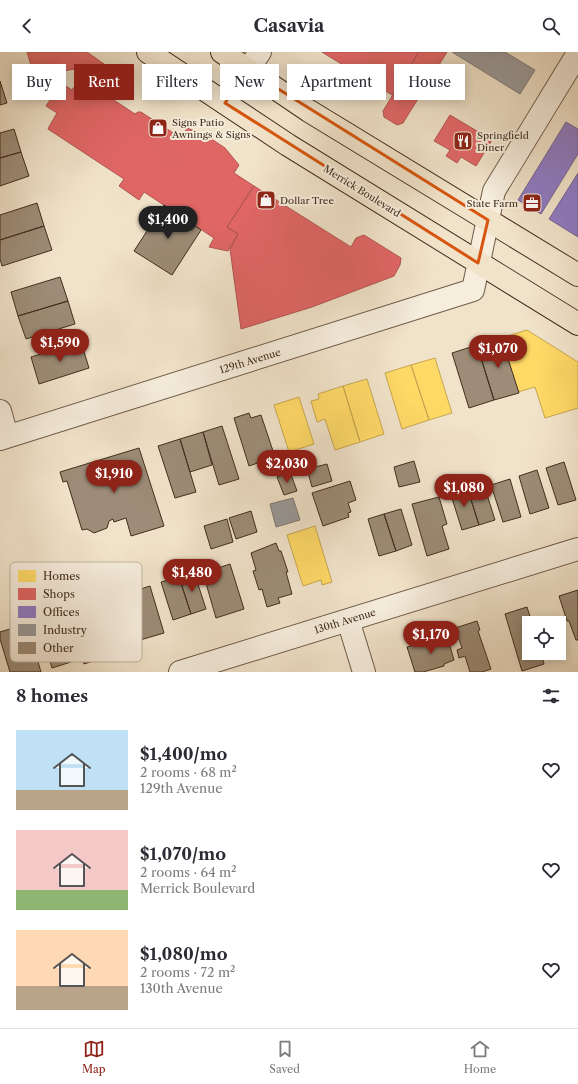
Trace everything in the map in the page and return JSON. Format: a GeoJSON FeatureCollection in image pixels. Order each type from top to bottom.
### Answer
{"type":"FeatureCollection","features":[{"type":"Feature","properties":{"kind":"main road","name":"Merrick Boulevard"},"geometry":{"type":"LineString","coordinates":[[148,52],[288,145],[578,324]]}},
{"type":"Feature","properties":{"kind":"main road"},"geometry":{"type":"LineString","coordinates":[[222,52],[254,61],[309,111],[578,274]]}},
{"type":"Feature","properties":{"kind":"street"},"geometry":{"type":"LineString","coordinates":[[478,263],[494,191],[578,53]]}},
{"type":"Feature","properties":{"kind":"street"},"geometry":{"type":"LineString","coordinates":[[225,104],[254,61]]}},
{"type":"Feature","properties":{"kind":"street","name":"129th Avenue"},"geometry":{"type":"LineString","coordinates":[[4,437],[473,290],[478,263]]}},
{"type":"Feature","properties":{"kind":"street"},"geometry":{"type":"LineString","coordinates":[[0,411],[4,437]]}},
{"type":"Feature","properties":{"kind":"street","name":"130th Avenue"},"geometry":{"type":"LineString","coordinates":[[180,672],[578,549]]}},
{"type":"Feature","properties":{"kind":"street"},"geometry":{"type":"LineString","coordinates":[[348,620],[364,672]]}},
{"type":"Feature","properties":{"kind":"highlighted area"},"geometry":{"type":"Polygon","coordinates":[[[248,70],[488,220],[478,263],[225,103],[248,70]]]}},
{"type":"Feature","properties":{"kind":"building: Homes"},"geometry":{"type":"Polygon","coordinates":[[[527,330],[578,362],[578,408],[545,418],[535,387],[518,392],[501,338],[527,330]]]}},
{"type":"Feature","properties":{"kind":"building: Homes"},"geometry":{"type":"Polygon","coordinates":[[[435,358],[452,413],[429,420],[411,365],[435,358]]]}},
{"type":"Feature","properties":{"kind":"building: Homes"},"geometry":{"type":"Polygon","coordinates":[[[411,365],[429,420],[402,429],[385,373],[411,365]]]}},
{"type":"Feature","properties":{"kind":"building: Homes"},"geometry":{"type":"Polygon","coordinates":[[[367,379],[384,434],[360,442],[343,386],[367,379]]]}},
{"type":"Feature","properties":{"kind":"building: Homes"},"geometry":{"type":"Polygon","coordinates":[[[343,386],[360,442],[335,450],[325,419],[317,422],[311,401],[319,399],[318,394],[343,386]]]}},
{"type":"Feature","properties":{"kind":"building: Homes"},"geometry":{"type":"Polygon","coordinates":[[[299,397],[314,444],[289,452],[274,405],[299,397]]]}},
{"type":"Feature","properties":{"kind":"building: Homes"},"geometry":{"type":"Polygon","coordinates":[[[315,526],[332,582],[322,585],[321,580],[303,586],[287,535],[315,526]]]}},
{"type":"Feature","properties":{"kind":"building: Shops"},"geometry":{"type":"Polygon","coordinates":[[[27,52],[87,52],[104,64],[74,64],[74,69],[66,71],[66,64],[30,64],[27,52]]]}},
{"type":"Feature","properties":{"kind":"building: Shops"},"geometry":{"type":"Polygon","coordinates":[[[322,52],[419,52],[411,64],[394,64],[394,92],[392,95],[386,91],[386,64],[342,64],[322,52]]]}},
{"type":"Feature","properties":{"kind":"building: Shops"},"geometry":{"type":"Polygon","coordinates":[[[419,52],[447,52],[440,64],[412,64],[419,52]]]}},
{"type":"Feature","properties":{"kind":"building: Shops"},"geometry":{"type":"Polygon","coordinates":[[[66,86],[72,90],[74,88],[74,100],[114,100],[135,114],[141,112],[181,138],[187,128],[207,136],[225,148],[239,165],[234,173],[254,186],[227,227],[238,234],[228,251],[209,247],[214,238],[144,192],[139,200],[119,186],[124,179],[48,129],[57,113],[46,106],[50,100],[66,100],[66,86]]]}},
{"type":"Feature","properties":{"kind":"building: Shops"},"geometry":{"type":"Polygon","coordinates":[[[394,93],[394,100],[417,100],[403,123],[397,125],[384,117],[383,111],[394,93]]]}},
{"type":"Feature","properties":{"kind":"building: Shops","name":"Springfield Diner"},"geometry":{"type":"Polygon","coordinates":[[[450,115],[492,140],[476,166],[461,157],[457,163],[446,156],[450,150],[434,141],[450,115]]]}},
{"type":"Feature","properties":{"kind":"building: Shops"},"geometry":{"type":"Polygon","coordinates":[[[254,186],[351,247],[356,238],[364,235],[401,258],[400,265],[394,276],[312,307],[241,329],[230,249],[238,234],[227,227],[254,186]]]}},
{"type":"Feature","properties":{"kind":"building: Offices"},"geometry":{"type":"Polygon","coordinates":[[[566,122],[578,129],[578,154],[541,214],[518,200],[566,122]]]}},
{"type":"Feature","properties":{"kind":"building: Offices"},"geometry":{"type":"Polygon","coordinates":[[[578,173],[578,237],[549,219],[578,173]]]}},
{"type":"Feature","properties":{"kind":"building: Industry"},"geometry":{"type":"Polygon","coordinates":[[[452,52],[505,52],[535,70],[520,94],[452,52]]]}},
{"type":"Feature","properties":{"kind":"building: Industry"},"geometry":{"type":"Polygon","coordinates":[[[293,498],[300,520],[276,527],[270,504],[293,498]]]}},
{"type":"Feature","properties":{"kind":"building: Other"},"geometry":{"type":"Polygon","coordinates":[[[0,81],[7,103],[0,105],[0,81]]]}},
{"type":"Feature","properties":{"kind":"building: Other"},"geometry":{"type":"Polygon","coordinates":[[[14,129],[21,152],[0,158],[0,133],[14,129]]]}},
{"type":"Feature","properties":{"kind":"building: Other"},"geometry":{"type":"Polygon","coordinates":[[[21,152],[29,176],[0,186],[0,158],[21,152]]]}},
{"type":"Feature","properties":{"kind":"building: Other"},"geometry":{"type":"Polygon","coordinates":[[[37,203],[44,226],[0,240],[0,215],[37,203]]]}},
{"type":"Feature","properties":{"kind":"building: Other"},"geometry":{"type":"Polygon","coordinates":[[[164,205],[201,230],[172,275],[134,251],[164,205]]]}},
{"type":"Feature","properties":{"kind":"building: Other"},"geometry":{"type":"Polygon","coordinates":[[[44,226],[52,250],[2,266],[0,259],[0,240],[44,226]]]}},
{"type":"Feature","properties":{"kind":"building: Other"},"geometry":{"type":"Polygon","coordinates":[[[60,277],[68,301],[18,316],[11,292],[60,277]]]}},
{"type":"Feature","properties":{"kind":"building: Other"},"geometry":{"type":"Polygon","coordinates":[[[68,301],[75,324],[26,339],[18,316],[68,301]]]}},
{"type":"Feature","properties":{"kind":"building: Other"},"geometry":{"type":"Polygon","coordinates":[[[501,337],[519,393],[494,400],[477,345],[501,337]]]}},
{"type":"Feature","properties":{"kind":"building: Other"},"geometry":{"type":"Polygon","coordinates":[[[81,342],[89,368],[39,384],[31,357],[81,342]]]}},
{"type":"Feature","properties":{"kind":"building: Other"},"geometry":{"type":"Polygon","coordinates":[[[477,345],[494,400],[469,408],[452,353],[477,345]]]}},
{"type":"Feature","properties":{"kind":"building: Other"},"geometry":{"type":"Polygon","coordinates":[[[249,413],[251,418],[261,415],[275,457],[249,466],[234,418],[249,413]]]}},
{"type":"Feature","properties":{"kind":"building: Other"},"geometry":{"type":"Polygon","coordinates":[[[222,426],[239,479],[219,485],[203,432],[222,426]]]}},
{"type":"Feature","properties":{"kind":"building: Other"},"geometry":{"type":"Polygon","coordinates":[[[203,432],[212,465],[190,472],[180,439],[203,432]]]}},
{"type":"Feature","properties":{"kind":"building: Other"},"geometry":{"type":"Polygon","coordinates":[[[180,439],[196,492],[175,498],[158,446],[180,439]]]}},
{"type":"Feature","properties":{"kind":"building: Other"},"geometry":{"type":"Polygon","coordinates":[[[139,448],[164,526],[131,536],[126,518],[114,522],[113,519],[109,521],[107,528],[94,533],[87,529],[82,530],[67,481],[63,482],[60,472],[139,448]]]}},
{"type":"Feature","properties":{"kind":"building: Other"},"geometry":{"type":"Polygon","coordinates":[[[414,461],[420,482],[399,487],[394,467],[414,461]]]}},
{"type":"Feature","properties":{"kind":"building: Other"},"geometry":{"type":"Polygon","coordinates":[[[564,462],[576,500],[558,505],[546,468],[564,462]]]}},
{"type":"Feature","properties":{"kind":"building: Other"},"geometry":{"type":"Polygon","coordinates":[[[327,464],[332,481],[312,487],[307,469],[327,464]]]}},
{"type":"Feature","properties":{"kind":"building: Other"},"geometry":{"type":"Polygon","coordinates":[[[537,470],[549,508],[530,514],[519,476],[537,470]]]}},
{"type":"Feature","properties":{"kind":"building: Other"},"geometry":{"type":"Polygon","coordinates":[[[290,472],[297,491],[284,495],[277,477],[290,472]]]}},
{"type":"Feature","properties":{"kind":"building: Other"},"geometry":{"type":"Polygon","coordinates":[[[510,479],[521,517],[503,522],[491,485],[510,479]]]}},
{"type":"Feature","properties":{"kind":"building: Other"},"geometry":{"type":"Polygon","coordinates":[[[350,481],[356,500],[348,503],[351,512],[348,513],[349,517],[323,526],[312,493],[350,481]]]}},
{"type":"Feature","properties":{"kind":"building: Other"},"geometry":{"type":"Polygon","coordinates":[[[483,482],[495,520],[479,525],[467,487],[483,482]]]}},
{"type":"Feature","properties":{"kind":"building: Other"},"geometry":{"type":"Polygon","coordinates":[[[467,487],[479,525],[462,530],[450,492],[467,487]]]}},
{"type":"Feature","properties":{"kind":"building: Other"},"geometry":{"type":"Polygon","coordinates":[[[439,497],[447,524],[442,526],[449,549],[427,556],[412,504],[439,497]]]}},
{"type":"Feature","properties":{"kind":"building: Other"},"geometry":{"type":"Polygon","coordinates":[[[401,509],[412,545],[396,551],[384,514],[401,509]]]}},
{"type":"Feature","properties":{"kind":"building: Other"},"geometry":{"type":"Polygon","coordinates":[[[251,511],[257,532],[236,539],[229,518],[251,511]]]}},
{"type":"Feature","properties":{"kind":"building: Other"},"geometry":{"type":"Polygon","coordinates":[[[384,514],[396,551],[379,556],[368,519],[384,514]]]}},
{"type":"Feature","properties":{"kind":"building: Other"},"geometry":{"type":"Polygon","coordinates":[[[227,519],[233,542],[211,549],[204,526],[227,519]]]}},
{"type":"Feature","properties":{"kind":"building: Other"},"geometry":{"type":"Polygon","coordinates":[[[276,543],[279,551],[281,551],[288,572],[286,572],[292,594],[278,598],[280,603],[267,607],[262,589],[259,590],[253,571],[256,570],[251,553],[276,543]]]}},
{"type":"Feature","properties":{"kind":"building: Other"},"geometry":{"type":"Polygon","coordinates":[[[230,564],[244,609],[216,618],[203,573],[230,564]]]}},
{"type":"Feature","properties":{"kind":"building: Other"},"geometry":{"type":"Polygon","coordinates":[[[194,572],[206,609],[191,614],[179,577],[194,572]]]}},
{"type":"Feature","properties":{"kind":"building: Other"},"geometry":{"type":"Polygon","coordinates":[[[179,577],[191,614],[173,620],[161,582],[179,577]]]}},
{"type":"Feature","properties":{"kind":"building: Other"},"geometry":{"type":"Polygon","coordinates":[[[150,586],[164,633],[142,639],[142,589],[150,586]]]}},
{"type":"Feature","properties":{"kind":"building: Other"},"geometry":{"type":"Polygon","coordinates":[[[578,590],[578,640],[576,640],[569,621],[567,621],[559,596],[578,590]]]}},
{"type":"Feature","properties":{"kind":"building: Other"},"geometry":{"type":"Polygon","coordinates":[[[527,607],[530,616],[522,616],[522,660],[543,660],[544,664],[522,671],[505,614],[527,607]]]}},
{"type":"Feature","properties":{"kind":"building: Other"},"geometry":{"type":"Polygon","coordinates":[[[477,621],[480,630],[478,631],[491,669],[482,672],[470,672],[465,656],[459,658],[457,650],[462,648],[455,628],[477,621]]]}},
{"type":"Feature","properties":{"kind":"building: Other"},"geometry":{"type":"Polygon","coordinates":[[[10,629],[10,662],[38,662],[41,672],[10,672],[0,639],[0,632],[10,629]]]}},
{"type":"Feature","properties":{"kind":"building: Other"},"geometry":{"type":"Polygon","coordinates":[[[447,636],[454,660],[444,664],[444,666],[423,672],[415,672],[407,647],[447,636]]]}},
{"type":"Feature","properties":{"kind":"building: Other"},"geometry":{"type":"Polygon","coordinates":[[[50,662],[71,662],[52,668],[50,662]]]}},
{"type":"Feature","properties":{"kind":"place","name":"Signs Patio Awnings & Signs"},"geometry":{"type":"Point","coordinates":[158,128]}},
{"type":"Feature","properties":{"kind":"place","name":"Springfield Diner"},"geometry":{"type":"Point","coordinates":[463,141]}},
{"type":"Feature","properties":{"kind":"place","name":"Dollar Tree"},"geometry":{"type":"Point","coordinates":[266,200]}},
{"type":"Feature","properties":{"kind":"place","name":"State Farm"},"geometry":{"type":"Point","coordinates":[532,203]}}]}
